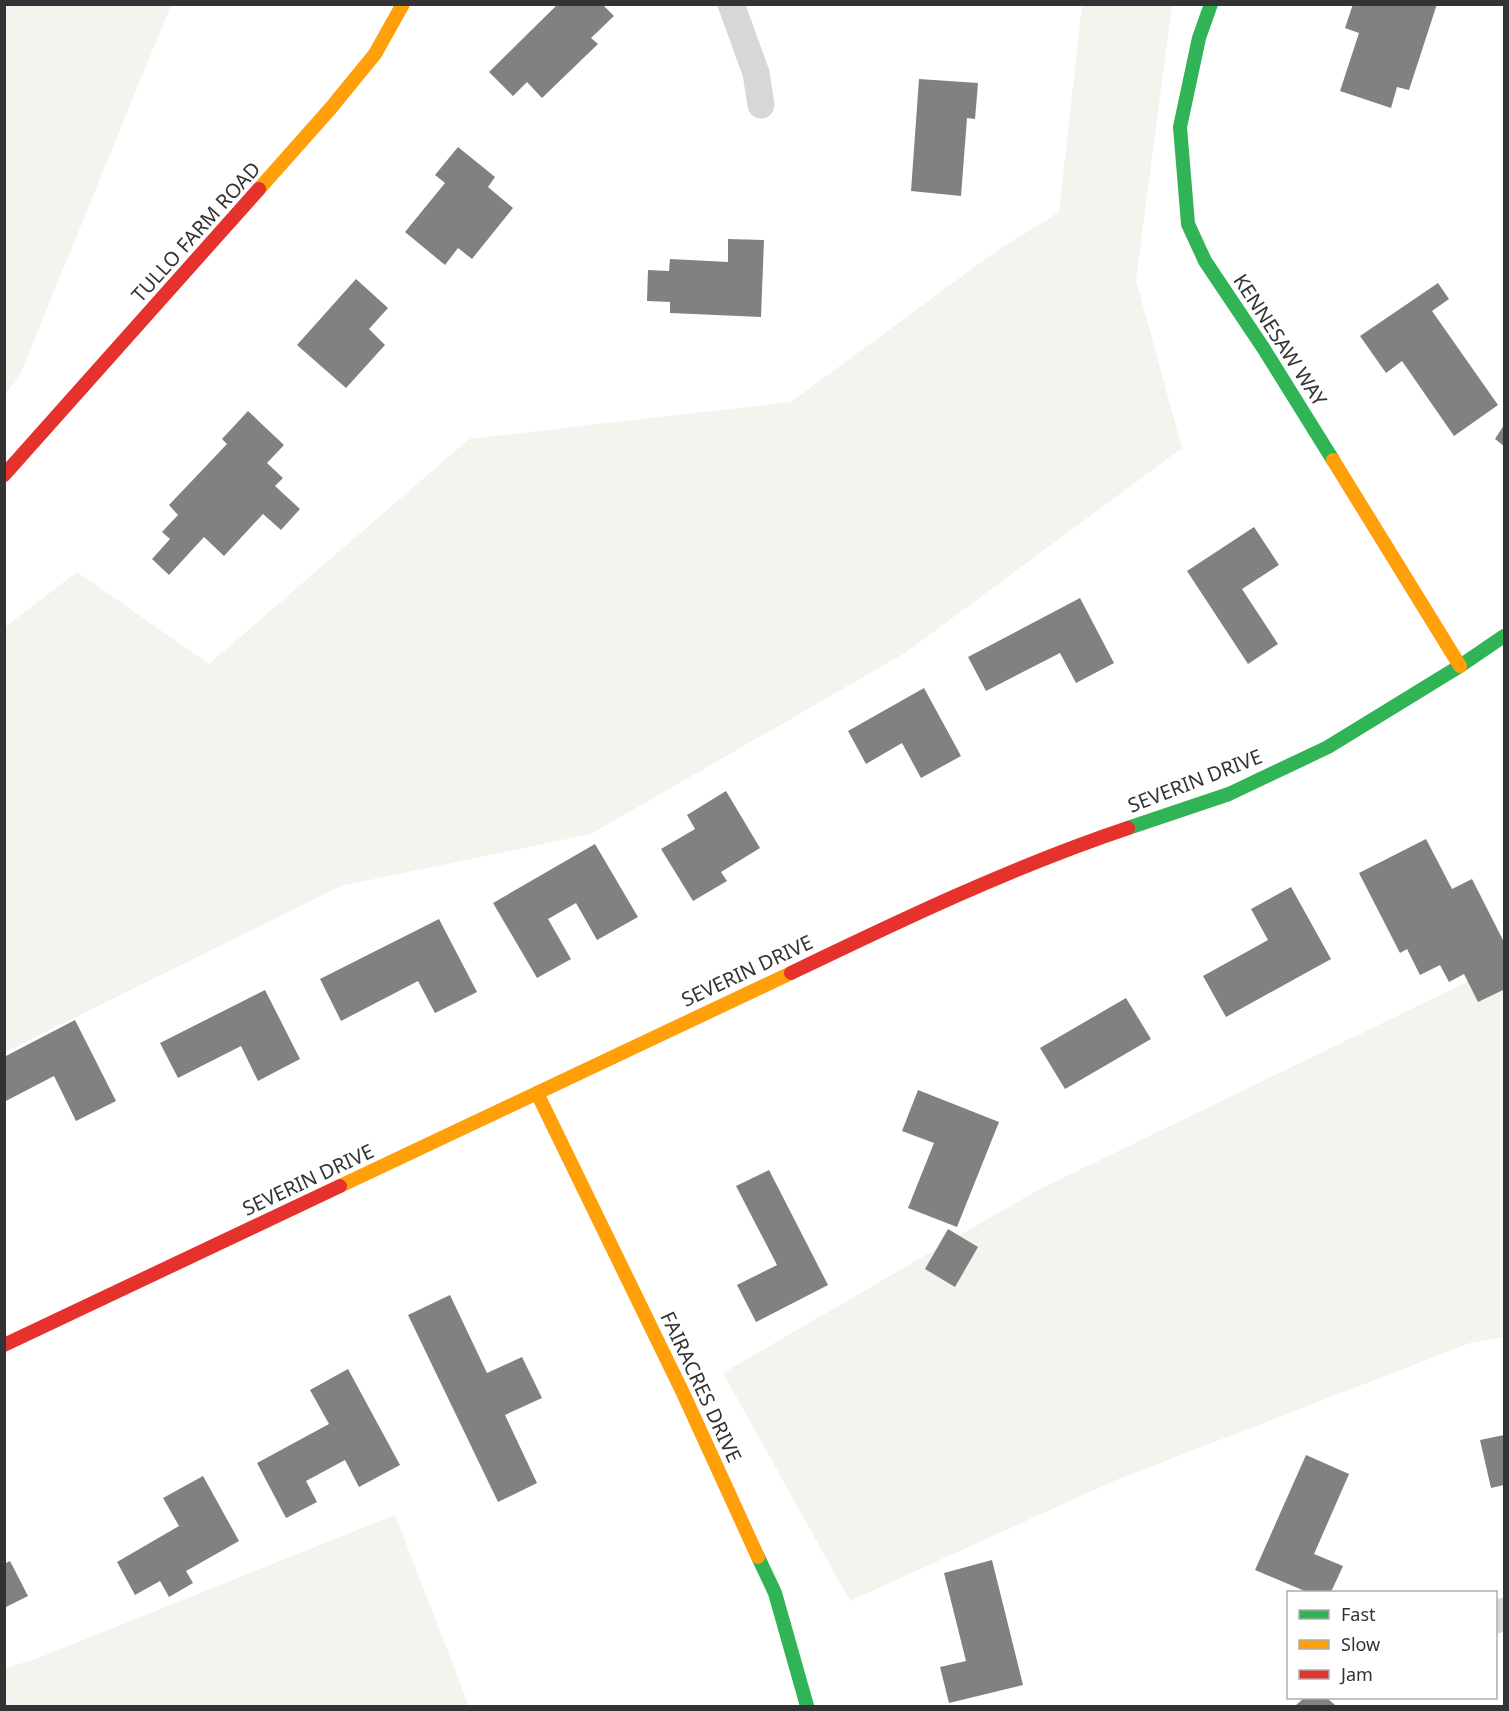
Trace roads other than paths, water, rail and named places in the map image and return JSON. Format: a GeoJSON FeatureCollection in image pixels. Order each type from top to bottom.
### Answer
{"type":"FeatureCollection","features":[{"type":"Feature","properties":{"kind":"street","name":"TULLO FARM ROAD"},"geometry":{"type":"LineString","coordinates":[[4,475],[330,110],[375,54],[403,4]]}},
{"type":"Feature","properties":{"kind":"street"},"geometry":{"type":"LineString","coordinates":[[731,4],[756,73],[761,105]]}},
{"type":"Feature","properties":{"kind":"street","name":"KENNESAW WAY"},"geometry":{"type":"LineString","coordinates":[[1211,4],[1198,38],[1180,127],[1188,224],[1205,261],[1264,349],[1460,666]]}},
{"type":"Feature","properties":{"kind":"street","name":"SEVERIN DRIVE"},"geometry":{"type":"LineString","coordinates":[[4,1345],[929,907],[1071,847],[1229,794],[1328,747],[1460,666],[1504,636]]}},
{"type":"Feature","properties":{"kind":"street","name":"FAIRACRES DRIVE"},"geometry":{"type":"LineString","coordinates":[[537,1093],[683,1393],[775,1593],[807,1707]]}}]}
